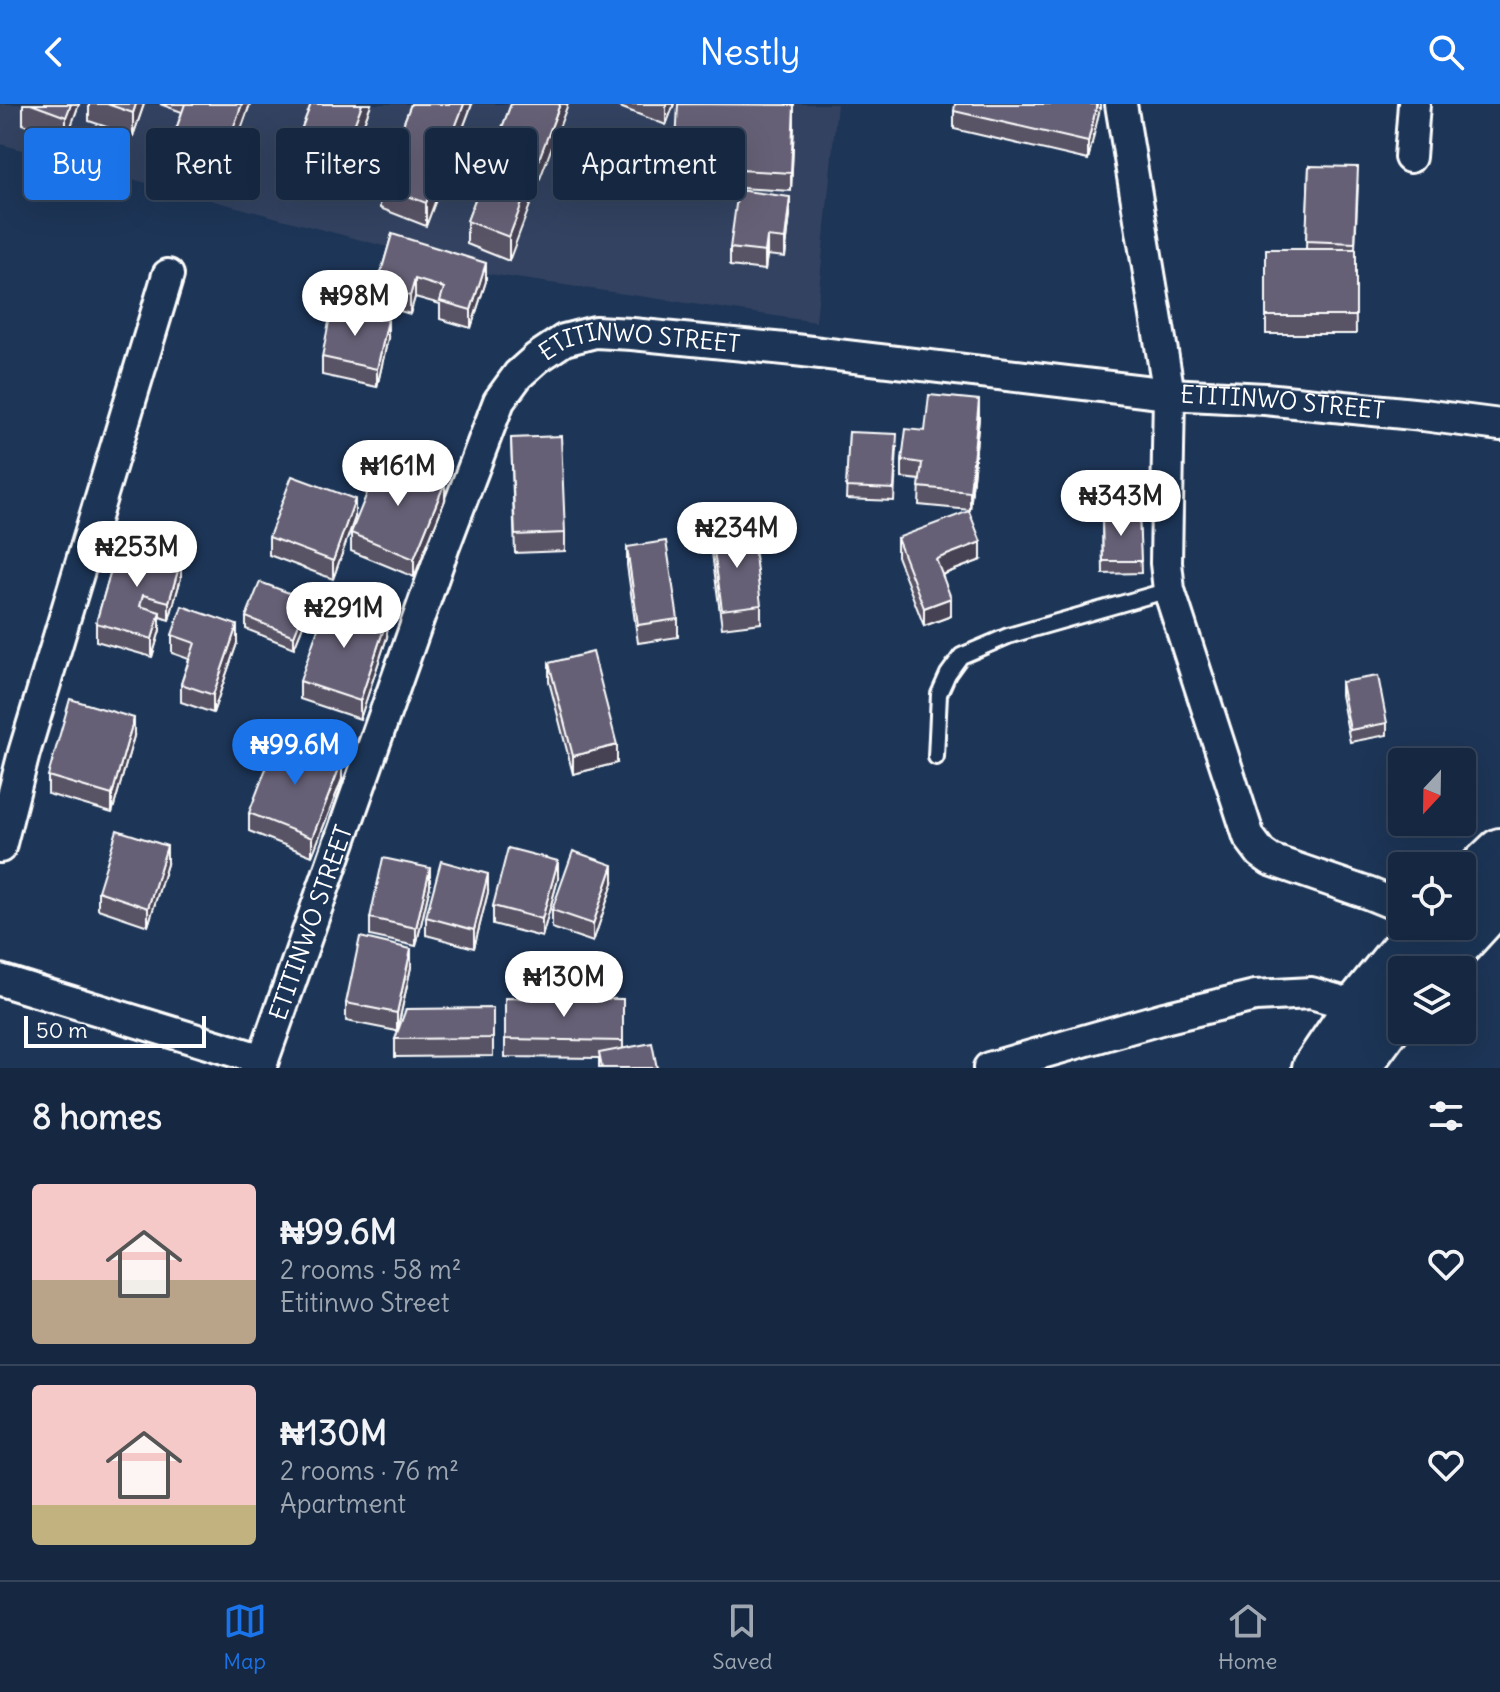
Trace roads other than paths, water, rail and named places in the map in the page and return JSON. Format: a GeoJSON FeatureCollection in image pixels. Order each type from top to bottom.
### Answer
{"type":"FeatureCollection","features":[{"type":"Feature","properties":{"kind":"main road"},"geometry":{"type":"LineString","coordinates":[[1476,874],[1500,851]]}},
{"type":"Feature","properties":{"kind":"main road"},"geometry":{"type":"LineString","coordinates":[[1448,956],[1500,899]]}},
{"type":"Feature","properties":{"kind":"main road"},"geometry":{"type":"LineString","coordinates":[[1315,1068],[1357,1006],[1411,940]]}},
{"type":"Feature","properties":{"kind":"main road"},"geometry":{"type":"LineString","coordinates":[[1357,1068],[1388,1026]]}},
{"type":"Feature","properties":{"kind":"street"},"geometry":{"type":"LineString","coordinates":[[1121,104],[1169,394],[1166,563],[1169,590],[1249,837],[1271,860],[1388,901]]}},
{"type":"Feature","properties":{"kind":"street"},"geometry":{"type":"LineString","coordinates":[[1410,157],[1414,104]]}},
{"type":"Feature","properties":{"kind":"street"},"geometry":{"type":"LineString","coordinates":[[0,847],[24,753],[168,275]]}},
{"type":"Feature","properties":{"kind":"street","name":"ETITINWO STREET"},"geometry":{"type":"LineString","coordinates":[[261,1064],[444,546],[499,401],[518,375],[564,340],[595,332],[632,334],[1169,394],[1265,399],[1500,425]]}},
{"type":"Feature","properties":{"kind":"street"},"geometry":{"type":"LineString","coordinates":[[0,980],[261,1064]]}},
{"type":"Feature","properties":{"kind":"street"},"geometry":{"type":"LineString","coordinates":[[989,1068],[1164,1018],[1255,996],[1311,993],[1357,1006]]}},
{"type":"Feature","properties":{"kind":"lane"},"geometry":{"type":"LineString","coordinates":[[936,757],[939,694],[961,656],[1008,636],[1169,590]]}}]}
